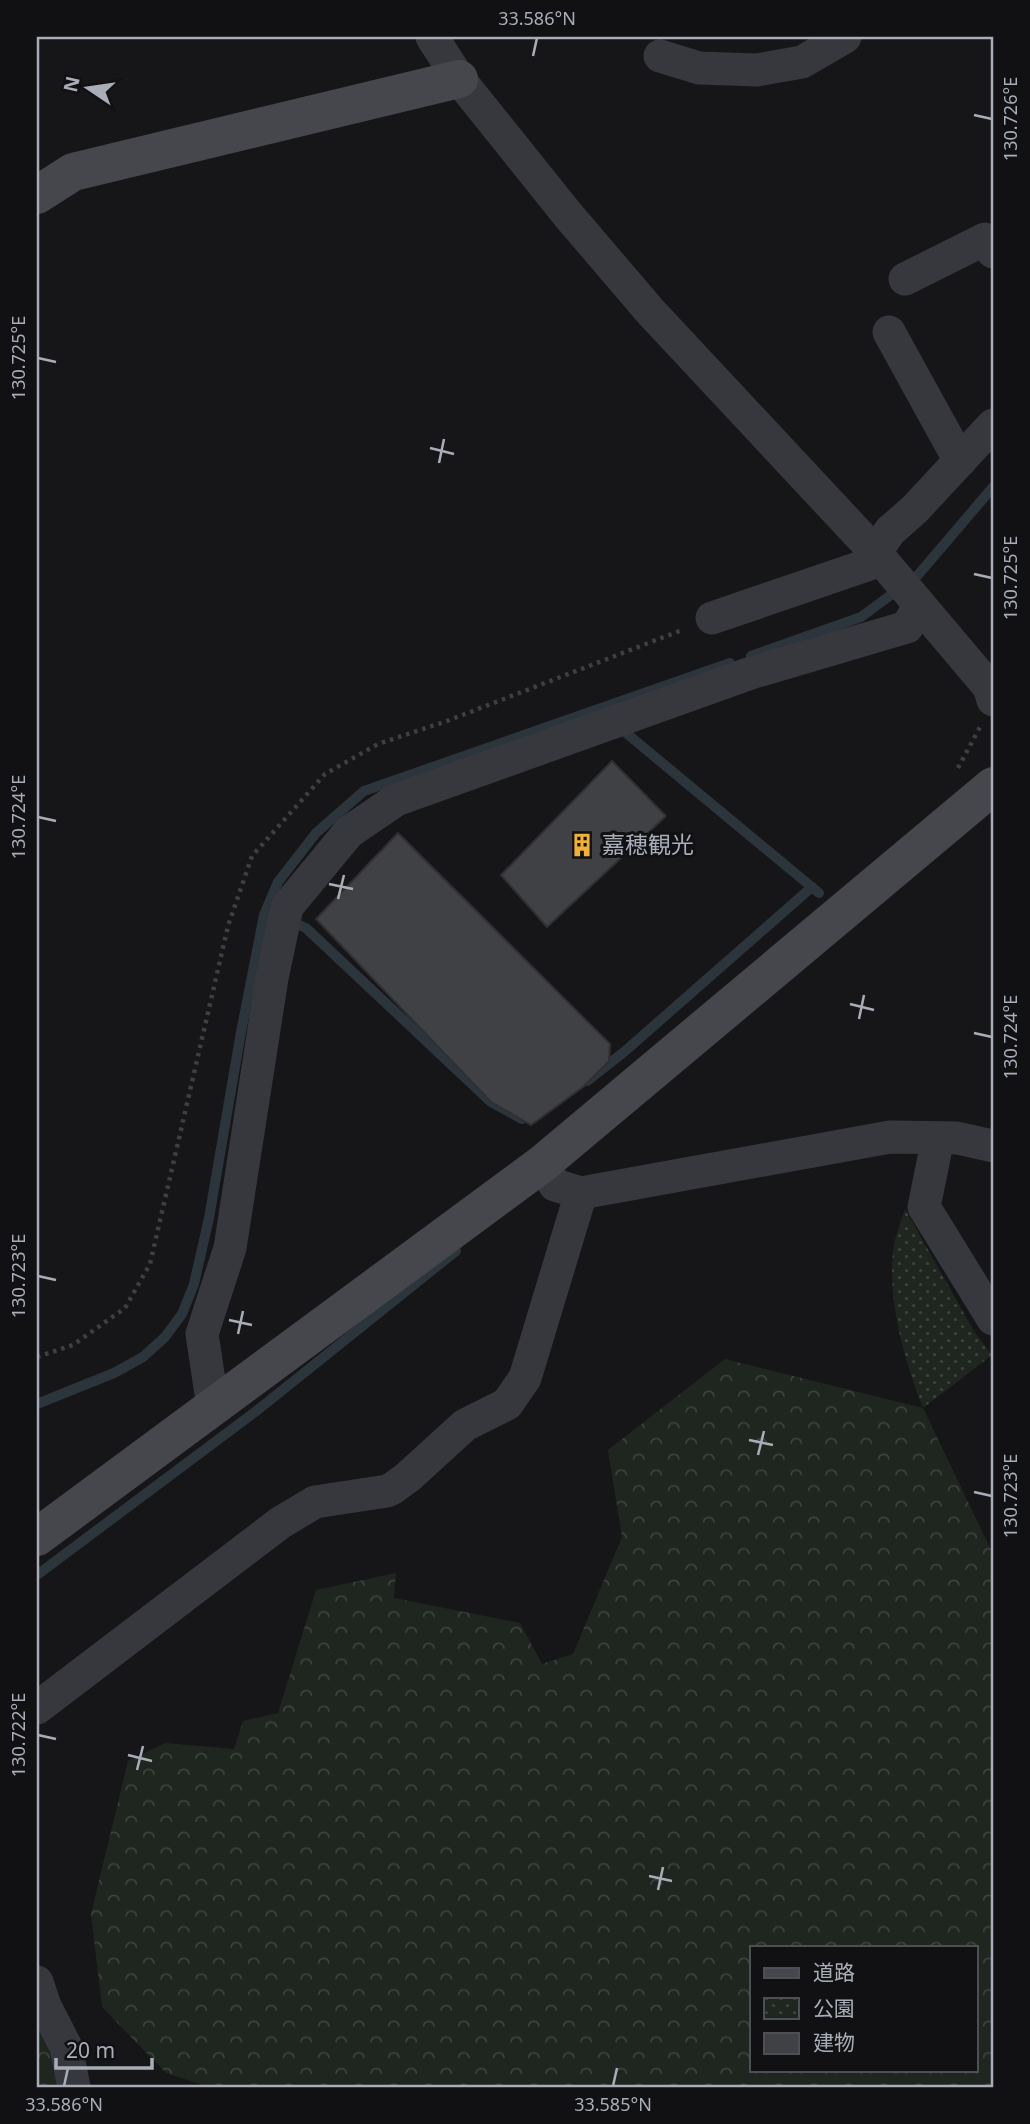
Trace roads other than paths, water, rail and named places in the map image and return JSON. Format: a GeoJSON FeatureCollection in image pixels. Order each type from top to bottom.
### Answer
{"type":"FeatureCollection","features":[{"type":"Feature","properties":{"kind":"street"},"geometry":{"type":"LineString","coordinates":[[432,37],[458,79],[650,312],[874,552],[989,687],[987,712]]}},
{"type":"Feature","properties":{"kind":"street"},"geometry":{"type":"LineString","coordinates":[[660,56],[699,68],[757,70],[803,62],[845,37]]}},
{"type":"Feature","properties":{"kind":"street"},"geometry":{"type":"LineString","coordinates":[[37,195],[73,172],[458,79]]}},
{"type":"Feature","properties":{"kind":"street"},"geometry":{"type":"LineString","coordinates":[[905,279],[985,239],[993,252]]}},
{"type":"Feature","properties":{"kind":"street"},"geometry":{"type":"LineString","coordinates":[[889,332],[960,461]]}},
{"type":"Feature","properties":{"kind":"street"},"geometry":{"type":"LineString","coordinates":[[712,618],[867,565],[890,531],[915,509],[993,425]]}},
{"type":"Feature","properties":{"kind":"street"},"geometry":{"type":"LineString","coordinates":[[213,1407],[202,1334],[230,1248],[272,978],[288,907],[349,832],[396,800],[751,673],[907,627],[919,606]]}},
{"type":"Feature","properties":{"kind":"street"},"geometry":{"type":"LineString","coordinates":[[37,1538],[542,1164],[993,786]]}},
{"type":"Feature","properties":{"kind":"street"},"geometry":{"type":"LineString","coordinates":[[542,1164],[555,1185],[581,1193],[890,1138],[957,1138],[993,1146]]}},
{"type":"Feature","properties":{"kind":"street"},"geometry":{"type":"LineString","coordinates":[[938,1138],[924,1207],[993,1319]]}},
{"type":"Feature","properties":{"kind":"street"},"geometry":{"type":"LineString","coordinates":[[37,1707],[280,1523],[315,1502],[387,1491],[408,1477],[465,1425],[507,1404],[525,1378],[581,1193]]}},
{"type":"Feature","properties":{"kind":"street"},"geometry":{"type":"LineString","coordinates":[[37,1982],[45,2006],[66,2047],[74,2087]]}},
{"type":"Feature","properties":{"kind":"waterway"},"geometry":{"type":"LineString","coordinates":[[751,656],[861,617],[918,575],[993,487]]}},
{"type":"Feature","properties":{"kind":"waterway"},"geometry":{"type":"LineString","coordinates":[[37,1404],[114,1373],[143,1357],[165,1337],[182,1314],[194,1284],[209,1218],[264,915],[278,882],[316,833],[364,791],[730,663]]}},
{"type":"Feature","properties":{"kind":"waterway"},"geometry":{"type":"LineString","coordinates":[[620,728],[819,893]]}},
{"type":"Feature","properties":{"kind":"waterway"},"geometry":{"type":"LineString","coordinates":[[587,1081],[624,1052],[812,887]]}},
{"type":"Feature","properties":{"kind":"waterway"},"geometry":{"type":"LineString","coordinates":[[290,921],[306,928],[491,1102],[522,1119]]}},
{"type":"Feature","properties":{"kind":"waterway"},"geometry":{"type":"LineString","coordinates":[[37,1575],[255,1412],[456,1251]]}},
{"type":"Feature","properties":{"kind":"place","name":"嘉穂観光"},"geometry":{"type":"Point","coordinates":[582,845]}}]}
